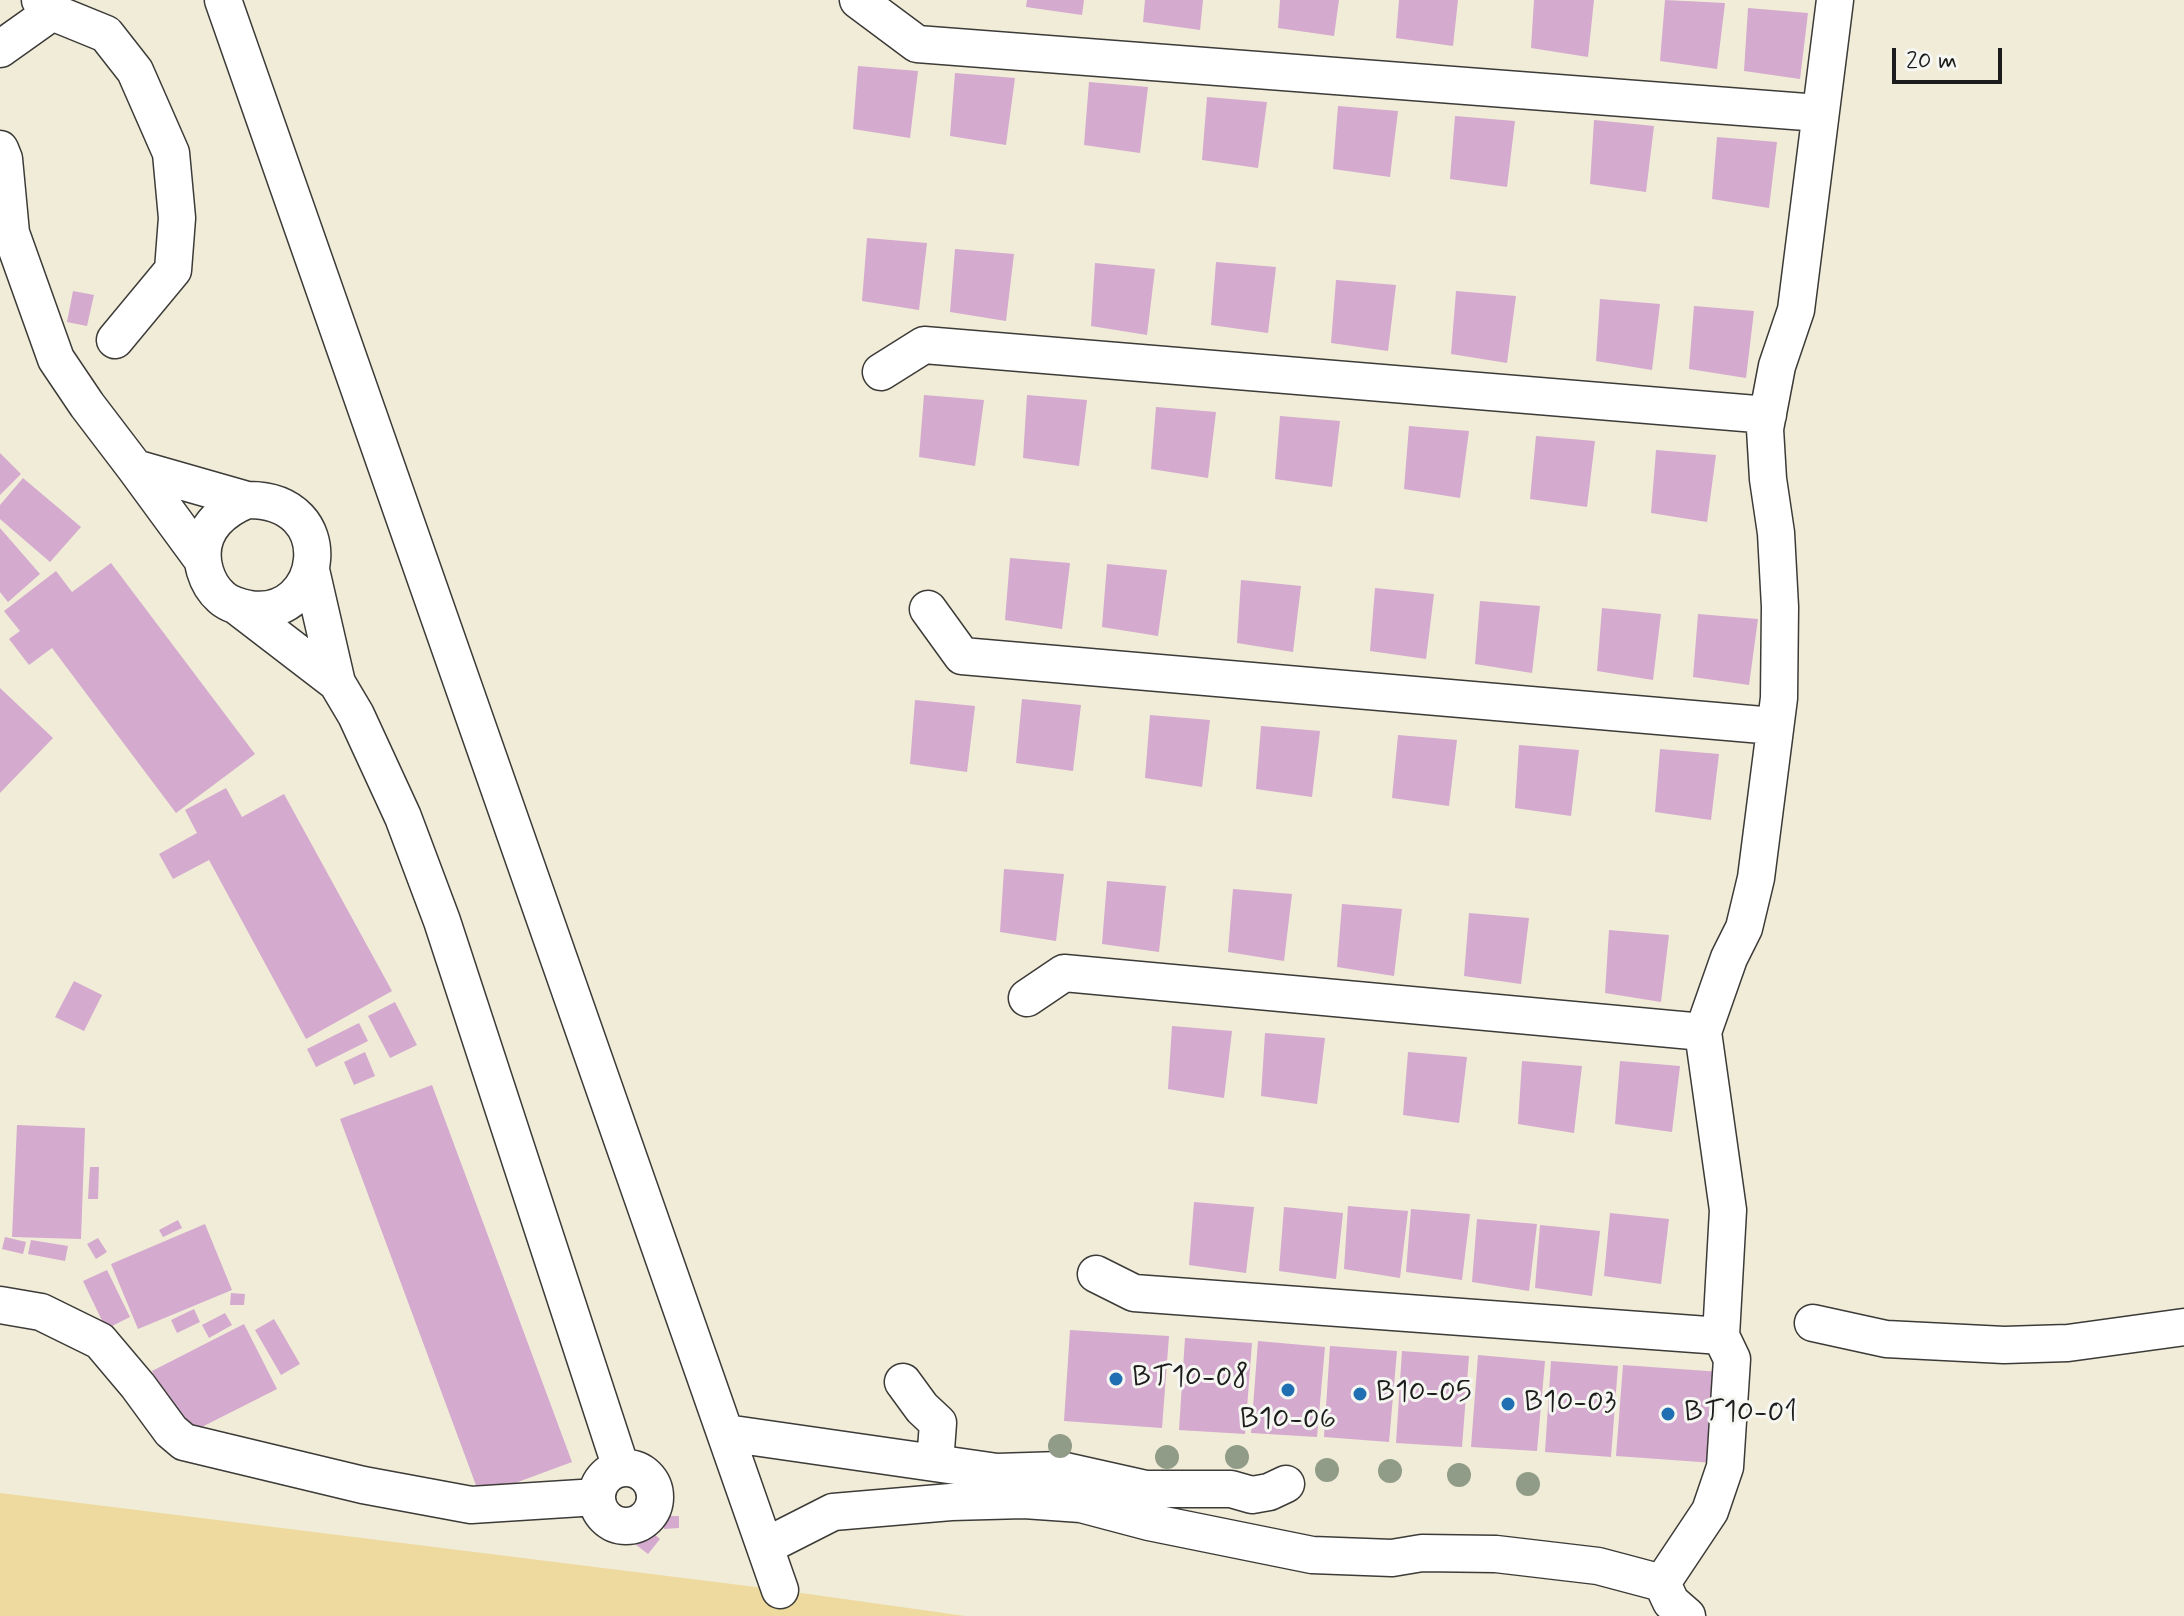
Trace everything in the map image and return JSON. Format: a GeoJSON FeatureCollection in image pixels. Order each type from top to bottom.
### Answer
{"type":"FeatureCollection","features":[{"type":"Feature","properties":{"kind":"street"},"geometry":{"type":"LineString","coordinates":[[223,0],[780,1590]]}},
{"type":"Feature","properties":{"kind":"street"},"geometry":{"type":"LineString","coordinates":[[858,0],[917,44],[1819,113]]}},
{"type":"Feature","properties":{"kind":"street"},"geometry":{"type":"LineString","coordinates":[[1662,1583],[1710,1511],[1725,1467],[1732,1359],[1721,1336],[1728,1210],[1703,1032],[1729,958],[1744,928],[1756,878],[1779,698],[1780,607],[1765,429],[1777,366],[1796,310],[1835,0]]}},
{"type":"Feature","properties":{"kind":"street"},"geometry":{"type":"LineString","coordinates":[[0,49],[47,4],[106,34],[135,71],[171,153],[177,218],[173,270],[115,340]]}},
{"type":"Feature","properties":{"kind":"street"},"geometry":{"type":"LineString","coordinates":[[0,149],[4,159],[6,234],[56,359],[201,558],[209,583],[221,598],[238,607],[337,683]]}},
{"type":"Feature","properties":{"kind":"street"},"geometry":{"type":"LineString","coordinates":[[881,372],[924,345],[1768,415]]}},
{"type":"Feature","properties":{"kind":"street"},"geometry":{"type":"LineString","coordinates":[[135,468],[247,500],[266,500],[284,506],[296,515],[308,531],[313,551],[311,570],[337,683],[356,715],[403,817],[442,921],[621,1468]]}},
{"type":"Feature","properties":{"kind":"street"},"geometry":{"type":"LineString","coordinates":[[201,558],[204,539],[213,522],[227,508],[247,500]]}},
{"type":"Feature","properties":{"kind":"street"},"geometry":{"type":"LineString","coordinates":[[238,607],[260,610],[279,606],[302,588],[311,570]]}},
{"type":"Feature","properties":{"kind":"street"},"geometry":{"type":"LineString","coordinates":[[928,609],[962,656],[1774,726]]}},
{"type":"Feature","properties":{"kind":"street"},"geometry":{"type":"LineString","coordinates":[[1027,998],[1064,973],[1703,1032]]}},
{"type":"Feature","properties":{"kind":"street"},"geometry":{"type":"LineString","coordinates":[[1096,1274],[1134,1293],[1721,1336]]}},
{"type":"Feature","properties":{"kind":"street"},"geometry":{"type":"LineString","coordinates":[[0,1305],[41,1312],[100,1341],[171,1431],[184,1442],[363,1485],[471,1505],[597,1497]]}},
{"type":"Feature","properties":{"kind":"street"},"geometry":{"type":"LineString","coordinates":[[1813,1323],[1886,1339],[2004,1345],[2068,1343],[2184,1327]]}},
{"type":"Feature","properties":{"kind":"street"},"geometry":{"type":"LineString","coordinates":[[903,1382],[922,1408],[938,1423],[935,1463]]}},
{"type":"Feature","properties":{"kind":"street"},"geometry":{"type":"LineString","coordinates":[[726,1433],[997,1472],[1061,1470],[1146,1489],[1231,1489],[1252,1495],[1286,1484]]}},
{"type":"Feature","properties":{"kind":"street"},"geometry":{"type":"LineString","coordinates":[[621,1468],[637,1470],[652,1483],[654,1505],[649,1515],[632,1525],[608,1520],[601,1512],[597,1497],[598,1487],[604,1478],[621,1468]]}},
{"type":"Feature","properties":{"kind":"street"},"geometry":{"type":"LineString","coordinates":[[766,1546],[833,1512],[951,1502],[1024,1500],[1081,1504],[1149,1522],[1312,1555],[1392,1558],[1422,1553],[1496,1554],[1598,1566],[1662,1583],[1671,1602],[1687,1616]]}},
{"type":"Feature","properties":{"kind":"sand"},"geometry":{"type":"Polygon","coordinates":[[[0,1493],[780,1590],[965,1616],[0,1616],[0,1493]]]}},
{"type":"Feature","properties":{"kind":"building"},"geometry":{"type":"Polygon","coordinates":[[[1027,0],[1084,0],[1082,15],[1026,7],[1027,0]]]}},
{"type":"Feature","properties":{"kind":"building"},"geometry":{"type":"Polygon","coordinates":[[[1145,0],[1203,0],[1200,30],[1143,22],[1145,0]]]}},
{"type":"Feature","properties":{"kind":"building"},"geometry":{"type":"Polygon","coordinates":[[[1280,0],[1339,0],[1334,36],[1278,28],[1280,0]]]}},
{"type":"Feature","properties":{"kind":"building"},"geometry":{"type":"Polygon","coordinates":[[[1399,0],[1458,0],[1453,46],[1396,38],[1399,0]]]}},
{"type":"Feature","properties":{"kind":"building"},"geometry":{"type":"Polygon","coordinates":[[[1534,0],[1594,0],[1588,57],[1531,48],[1534,0]]]}},
{"type":"Feature","properties":{"kind":"building"},"geometry":{"type":"Polygon","coordinates":[[[1665,0],[1725,3],[1717,69],[1660,61],[1665,0]]]}},
{"type":"Feature","properties":{"kind":"building"},"geometry":{"type":"Polygon","coordinates":[[[1748,8],[1808,13],[1800,79],[1744,71],[1748,8]]]}},
{"type":"Feature","properties":{"kind":"building"},"geometry":{"type":"Polygon","coordinates":[[[858,66],[918,71],[910,138],[853,129],[858,66]]]}},
{"type":"Feature","properties":{"kind":"building"},"geometry":{"type":"Polygon","coordinates":[[[955,73],[1015,78],[1006,145],[950,136],[955,73]]]}},
{"type":"Feature","properties":{"kind":"building"},"geometry":{"type":"Polygon","coordinates":[[[1089,82],[1148,87],[1140,153],[1084,145],[1089,82]]]}},
{"type":"Feature","properties":{"kind":"building"},"geometry":{"type":"Polygon","coordinates":[[[1207,97],[1267,102],[1258,168],[1202,160],[1207,97]]]}},
{"type":"Feature","properties":{"kind":"building"},"geometry":{"type":"Polygon","coordinates":[[[1338,106],[1398,111],[1390,177],[1333,169],[1338,106]]]}},
{"type":"Feature","properties":{"kind":"building"},"geometry":{"type":"Polygon","coordinates":[[[1455,116],[1515,121],[1507,187],[1450,179],[1455,116]]]}},
{"type":"Feature","properties":{"kind":"building"},"geometry":{"type":"Polygon","coordinates":[[[1594,120],[1654,126],[1646,192],[1590,184],[1594,120]]]}},
{"type":"Feature","properties":{"kind":"building"},"geometry":{"type":"Polygon","coordinates":[[[1717,137],[1777,142],[1769,208],[1712,199],[1717,137]]]}},
{"type":"Feature","properties":{"kind":"building"},"geometry":{"type":"Polygon","coordinates":[[[867,238],[927,243],[919,310],[862,301],[867,238]]]}},
{"type":"Feature","properties":{"kind":"building"},"geometry":{"type":"Polygon","coordinates":[[[955,249],[1014,254],[1006,321],[950,312],[955,249]]]}},
{"type":"Feature","properties":{"kind":"building"},"geometry":{"type":"Polygon","coordinates":[[[1216,262],[1276,267],[1268,333],[1211,325],[1216,262]]]}},
{"type":"Feature","properties":{"kind":"building"},"geometry":{"type":"Polygon","coordinates":[[[1095,263],[1155,269],[1147,335],[1091,326],[1095,263]]]}},
{"type":"Feature","properties":{"kind":"building"},"geometry":{"type":"Polygon","coordinates":[[[1336,280],[1396,285],[1388,351],[1331,343],[1336,280]]]}},
{"type":"Feature","properties":{"kind":"building"},"geometry":{"type":"Polygon","coordinates":[[[73,291],[94,295],[87,326],[67,322],[73,291]]]}},
{"type":"Feature","properties":{"kind":"building"},"geometry":{"type":"Polygon","coordinates":[[[1456,291],[1516,296],[1507,363],[1451,354],[1456,291]]]}},
{"type":"Feature","properties":{"kind":"building"},"geometry":{"type":"Polygon","coordinates":[[[1600,299],[1660,304],[1652,370],[1596,361],[1600,299]]]}},
{"type":"Feature","properties":{"kind":"building"},"geometry":{"type":"Polygon","coordinates":[[[1694,306],[1754,311],[1746,378],[1689,369],[1694,306]]]}},
{"type":"Feature","properties":{"kind":"building"},"geometry":{"type":"Polygon","coordinates":[[[924,395],[984,400],[975,466],[919,457],[924,395]]]}},
{"type":"Feature","properties":{"kind":"building"},"geometry":{"type":"Polygon","coordinates":[[[1027,395],[1087,400],[1079,466],[1023,458],[1027,395]]]}},
{"type":"Feature","properties":{"kind":"building"},"geometry":{"type":"Polygon","coordinates":[[[1156,407],[1216,412],[1208,478],[1151,469],[1156,407]]]}},
{"type":"Feature","properties":{"kind":"building"},"geometry":{"type":"Polygon","coordinates":[[[1280,416],[1340,421],[1332,487],[1275,479],[1280,416]]]}},
{"type":"Feature","properties":{"kind":"building"},"geometry":{"type":"Polygon","coordinates":[[[1409,426],[1469,431],[1460,498],[1404,489],[1409,426]]]}},
{"type":"Feature","properties":{"kind":"building"},"geometry":{"type":"Polygon","coordinates":[[[1536,436],[1595,441],[1587,507],[1530,499],[1536,436]]]}},
{"type":"Feature","properties":{"kind":"building"},"geometry":{"type":"Polygon","coordinates":[[[1656,450],[1716,455],[1707,522],[1651,513],[1656,450]]]}},
{"type":"Feature","properties":{"kind":"building"},"geometry":{"type":"Polygon","coordinates":[[[0,453],[21,474],[0,495],[0,453]]]}},
{"type":"Feature","properties":{"kind":"building"},"geometry":{"type":"Polygon","coordinates":[[[23,478],[81,527],[50,562],[0,519],[0,505],[23,478]]]}},
{"type":"Feature","properties":{"kind":"building"},"geometry":{"type":"Polygon","coordinates":[[[0,528],[40,574],[8,602],[0,592],[0,528]]]}},
{"type":"Feature","properties":{"kind":"building"},"geometry":{"type":"Polygon","coordinates":[[[1010,558],[1070,563],[1062,629],[1005,620],[1010,558]]]}},
{"type":"Feature","properties":{"kind":"building"},"geometry":{"type":"Polygon","coordinates":[[[111,563],[255,754],[176,813],[52,648],[29,665],[9,639],[20,631],[4,611],[56,571],[72,592],[111,563]]]}},
{"type":"Feature","properties":{"kind":"building"},"geometry":{"type":"Polygon","coordinates":[[[1107,564],[1167,570],[1158,636],[1102,627],[1107,564]]]}},
{"type":"Feature","properties":{"kind":"building"},"geometry":{"type":"Polygon","coordinates":[[[1241,580],[1301,586],[1293,652],[1237,643],[1241,580]]]}},
{"type":"Feature","properties":{"kind":"building"},"geometry":{"type":"Polygon","coordinates":[[[1375,588],[1434,594],[1426,659],[1370,651],[1375,588]]]}},
{"type":"Feature","properties":{"kind":"building"},"geometry":{"type":"Polygon","coordinates":[[[1480,601],[1540,606],[1532,673],[1475,664],[1480,601]]]}},
{"type":"Feature","properties":{"kind":"building"},"geometry":{"type":"Polygon","coordinates":[[[1602,608],[1661,614],[1653,680],[1597,671],[1602,608]]]}},
{"type":"Feature","properties":{"kind":"building"},"geometry":{"type":"Polygon","coordinates":[[[1698,614],[1758,619],[1749,685],[1693,677],[1698,614]]]}},
{"type":"Feature","properties":{"kind":"building"},"geometry":{"type":"Polygon","coordinates":[[[0,688],[53,738],[0,793],[0,688]]]}},
{"type":"Feature","properties":{"kind":"building"},"geometry":{"type":"Polygon","coordinates":[[[1022,699],[1081,705],[1073,771],[1016,763],[1022,699]]]}},
{"type":"Feature","properties":{"kind":"building"},"geometry":{"type":"Polygon","coordinates":[[[915,700],[975,706],[967,772],[910,764],[915,700]]]}},
{"type":"Feature","properties":{"kind":"building"},"geometry":{"type":"Polygon","coordinates":[[[1150,715],[1210,720],[1202,787],[1145,778],[1150,715]]]}},
{"type":"Feature","properties":{"kind":"building"},"geometry":{"type":"Polygon","coordinates":[[[1261,726],[1320,731],[1312,797],[1256,789],[1261,726]]]}},
{"type":"Feature","properties":{"kind":"building"},"geometry":{"type":"Polygon","coordinates":[[[1398,735],[1457,740],[1449,806],[1392,798],[1398,735]]]}},
{"type":"Feature","properties":{"kind":"building"},"geometry":{"type":"Polygon","coordinates":[[[1519,745],[1579,750],[1571,816],[1515,808],[1519,745]]]}},
{"type":"Feature","properties":{"kind":"building"},"geometry":{"type":"Polygon","coordinates":[[[1660,749],[1719,754],[1711,820],[1655,812],[1660,749]]]}},
{"type":"Feature","properties":{"kind":"building"},"geometry":{"type":"Polygon","coordinates":[[[226,788],[242,817],[284,794],[392,991],[306,1039],[209,860],[173,879],[159,854],[197,833],[185,810],[226,788]]]}},
{"type":"Feature","properties":{"kind":"building"},"geometry":{"type":"Polygon","coordinates":[[[1004,869],[1064,874],[1056,941],[1000,932],[1004,869]]]}},
{"type":"Feature","properties":{"kind":"building"},"geometry":{"type":"Polygon","coordinates":[[[1107,881],[1166,886],[1159,952],[1102,944],[1107,881]]]}},
{"type":"Feature","properties":{"kind":"building"},"geometry":{"type":"Polygon","coordinates":[[[1233,889],[1292,894],[1284,961],[1228,952],[1233,889]]]}},
{"type":"Feature","properties":{"kind":"building"},"geometry":{"type":"Polygon","coordinates":[[[1342,904],[1402,909],[1394,976],[1337,967],[1342,904]]]}},
{"type":"Feature","properties":{"kind":"building"},"geometry":{"type":"Polygon","coordinates":[[[1469,913],[1529,918],[1521,984],[1464,976],[1469,913]]]}},
{"type":"Feature","properties":{"kind":"building"},"geometry":{"type":"Polygon","coordinates":[[[1609,930],[1669,935],[1661,1002],[1605,993],[1609,930]]]}},
{"type":"Feature","properties":{"kind":"building"},"geometry":{"type":"Polygon","coordinates":[[[74,981],[102,995],[84,1031],[55,1017],[74,981]]]}},
{"type":"Feature","properties":{"kind":"building"},"geometry":{"type":"Polygon","coordinates":[[[395,1002],[417,1045],[390,1058],[368,1016],[395,1002]]]}},
{"type":"Feature","properties":{"kind":"building"},"geometry":{"type":"Polygon","coordinates":[[[359,1023],[368,1041],[316,1067],[307,1049],[359,1023]]]}},
{"type":"Feature","properties":{"kind":"building"},"geometry":{"type":"Polygon","coordinates":[[[1172,1026],[1232,1031],[1224,1098],[1168,1089],[1172,1026]]]}},
{"type":"Feature","properties":{"kind":"building"},"geometry":{"type":"Polygon","coordinates":[[[1265,1033],[1325,1038],[1317,1104],[1261,1096],[1265,1033]]]}},
{"type":"Feature","properties":{"kind":"building"},"geometry":{"type":"Polygon","coordinates":[[[365,1052],[375,1076],[354,1085],[344,1062],[365,1052]]]}},
{"type":"Feature","properties":{"kind":"building"},"geometry":{"type":"Polygon","coordinates":[[[1408,1052],[1467,1057],[1459,1123],[1403,1115],[1408,1052]]]}},
{"type":"Feature","properties":{"kind":"building"},"geometry":{"type":"Polygon","coordinates":[[[1522,1061],[1582,1066],[1574,1133],[1518,1124],[1522,1061]]]}},
{"type":"Feature","properties":{"kind":"building"},"geometry":{"type":"Polygon","coordinates":[[[1620,1061],[1680,1066],[1672,1132],[1615,1124],[1620,1061]]]}},
{"type":"Feature","properties":{"kind":"building"},"geometry":{"type":"Polygon","coordinates":[[[432,1085],[572,1462],[480,1496],[340,1119],[432,1085]]]}},
{"type":"Feature","properties":{"kind":"building"},"geometry":{"type":"Polygon","coordinates":[[[17,1125],[85,1128],[81,1239],[12,1237],[17,1125]]]}},
{"type":"Feature","properties":{"kind":"building"},"geometry":{"type":"Polygon","coordinates":[[[90,1167],[99,1167],[98,1199],[88,1199],[90,1167]]]}},
{"type":"Feature","properties":{"kind":"building"},"geometry":{"type":"Polygon","coordinates":[[[1194,1202],[1254,1207],[1246,1273],[1189,1265],[1194,1202]]]}},
{"type":"Feature","properties":{"kind":"building"},"geometry":{"type":"Polygon","coordinates":[[[1348,1206],[1408,1211],[1400,1278],[1344,1269],[1348,1206]]]}},
{"type":"Feature","properties":{"kind":"building"},"geometry":{"type":"Polygon","coordinates":[[[1284,1207],[1343,1213],[1336,1279],[1279,1271],[1284,1207]]]}},
{"type":"Feature","properties":{"kind":"building"},"geometry":{"type":"Polygon","coordinates":[[[1411,1209],[1470,1214],[1462,1280],[1406,1272],[1411,1209]]]}},
{"type":"Feature","properties":{"kind":"building"},"geometry":{"type":"Polygon","coordinates":[[[1610,1213],[1669,1219],[1661,1284],[1604,1276],[1610,1213]]]}},
{"type":"Feature","properties":{"kind":"building"},"geometry":{"type":"Polygon","coordinates":[[[1477,1219],[1537,1224],[1529,1291],[1472,1282],[1477,1219]]]}},
{"type":"Feature","properties":{"kind":"building"},"geometry":{"type":"Polygon","coordinates":[[[178,1220],[182,1228],[163,1237],[159,1230],[178,1220]]]}},
{"type":"Feature","properties":{"kind":"building"},"geometry":{"type":"Polygon","coordinates":[[[205,1224],[232,1290],[138,1329],[111,1264],[205,1224]]]}},
{"type":"Feature","properties":{"kind":"building"},"geometry":{"type":"Polygon","coordinates":[[[1540,1225],[1600,1231],[1592,1296],[1535,1288],[1540,1225]]]}},
{"type":"Feature","properties":{"kind":"building"},"geometry":{"type":"Polygon","coordinates":[[[5,1237],[26,1242],[23,1254],[2,1249],[5,1237]]]}},
{"type":"Feature","properties":{"kind":"building"},"geometry":{"type":"Polygon","coordinates":[[[98,1238],[107,1252],[96,1259],[87,1244],[98,1238]]]}},
{"type":"Feature","properties":{"kind":"building"},"geometry":{"type":"Polygon","coordinates":[[[31,1240],[68,1246],[65,1261],[28,1254],[31,1240]]]}},
{"type":"Feature","properties":{"kind":"building"},"geometry":{"type":"Polygon","coordinates":[[[107,1270],[130,1317],[106,1329],[83,1281],[107,1270]]]}},
{"type":"Feature","properties":{"kind":"building"},"geometry":{"type":"Polygon","coordinates":[[[231,1293],[245,1294],[244,1305],[230,1305],[231,1293]]]}},
{"type":"Feature","properties":{"kind":"building"},"geometry":{"type":"Polygon","coordinates":[[[194,1309],[200,1322],[177,1333],[171,1320],[194,1309]]]}},
{"type":"Feature","properties":{"kind":"building"},"geometry":{"type":"Polygon","coordinates":[[[225,1313],[232,1325],[209,1338],[202,1325],[225,1313]]]}},
{"type":"Feature","properties":{"kind":"building"},"geometry":{"type":"Polygon","coordinates":[[[274,1319],[300,1364],[281,1375],[255,1330],[274,1319]]]}},
{"type":"Feature","properties":{"kind":"building"},"geometry":{"type":"Polygon","coordinates":[[[244,1324],[277,1389],[184,1436],[152,1371],[244,1324]]]}},
{"type":"Feature","properties":{"kind":"building","name":"BT10-08"},"geometry":{"type":"Polygon","coordinates":[[[1070,1330],[1169,1336],[1162,1428],[1064,1421],[1070,1330]]]}},
{"type":"Feature","properties":{"kind":"building"},"geometry":{"type":"Polygon","coordinates":[[[1185,1338],[1252,1343],[1245,1434],[1179,1430],[1185,1338]]]}},
{"type":"Feature","properties":{"kind":"building","name":"B10-06"},"geometry":{"type":"Polygon","coordinates":[[[1258,1341],[1325,1347],[1317,1437],[1251,1433],[1258,1341]]]}},
{"type":"Feature","properties":{"kind":"building","name":"B10-05"},"geometry":{"type":"Polygon","coordinates":[[[1330,1346],[1397,1351],[1389,1442],[1324,1437],[1330,1346]]]}},
{"type":"Feature","properties":{"kind":"building"},"geometry":{"type":"Polygon","coordinates":[[[1402,1351],[1469,1356],[1462,1447],[1396,1443],[1402,1351]]]}},
{"type":"Feature","properties":{"kind":"building","name":"B10-03"},"geometry":{"type":"Polygon","coordinates":[[[1478,1355],[1545,1361],[1537,1451],[1471,1447],[1478,1355]]]}},
{"type":"Feature","properties":{"kind":"building"},"geometry":{"type":"Polygon","coordinates":[[[1551,1361],[1618,1366],[1611,1457],[1545,1452],[1551,1361]]]}},
{"type":"Feature","properties":{"kind":"building","name":"BT10-01"},"geometry":{"type":"Polygon","coordinates":[[[1623,1365],[1721,1372],[1714,1463],[1616,1456],[1623,1365]]]}},
{"type":"Feature","properties":{"kind":"building"},"geometry":{"type":"Polygon","coordinates":[[[664,1516],[679,1516],[679,1528],[664,1529],[664,1516]]]}},
{"type":"Feature","properties":{"kind":"building"},"geometry":{"type":"Polygon","coordinates":[[[648,1529],[660,1539],[648,1554],[635,1544],[648,1529]]]}},
{"type":"Feature","properties":{"kind":"place","name":"BT10-08"},"geometry":{"type":"Point","coordinates":[1116,1379]}},
{"type":"Feature","properties":{"kind":"place","name":"B10-06"},"geometry":{"type":"Point","coordinates":[1288,1390]}},
{"type":"Feature","properties":{"kind":"place","name":"B10-05"},"geometry":{"type":"Point","coordinates":[1360,1394]}},
{"type":"Feature","properties":{"kind":"place","name":"B10-03"},"geometry":{"type":"Point","coordinates":[1508,1404]}},
{"type":"Feature","properties":{"kind":"place","name":"BT10-01"},"geometry":{"type":"Point","coordinates":[1668,1414]}}]}
